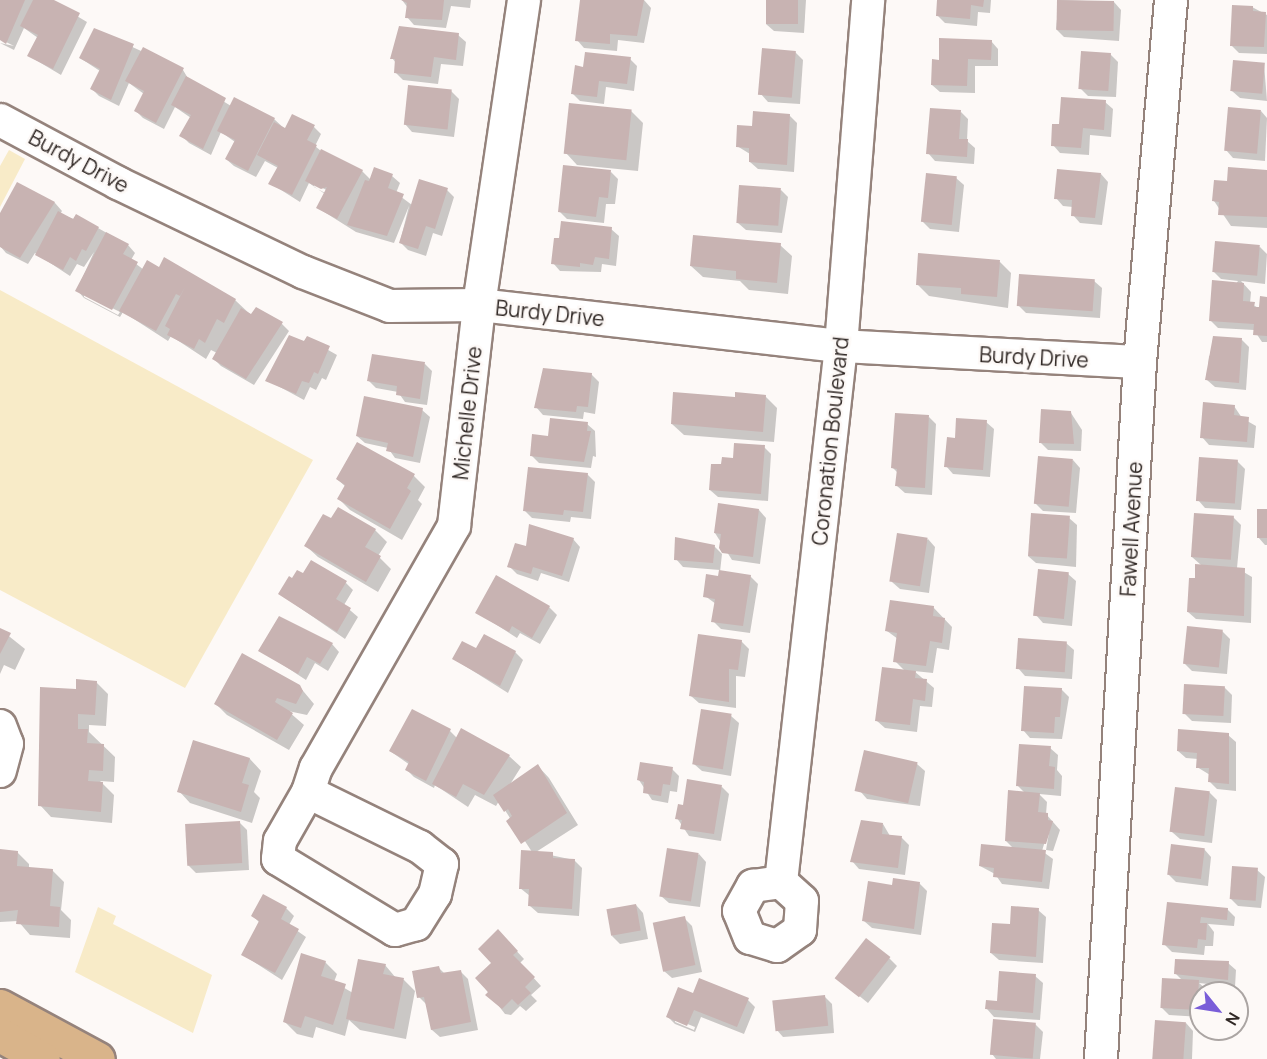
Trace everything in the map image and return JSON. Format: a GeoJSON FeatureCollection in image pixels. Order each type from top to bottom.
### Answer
{"type":"FeatureCollection","features":[{"type":"Feature","properties":{"kind":"main road"},"geometry":{"type":"LineString","coordinates":[[0,1006],[98,1059]]}},
{"type":"Feature","properties":{"kind":"main road"},"geometry":{"type":"LineString","coordinates":[[0,1035],[43,1059]]}},
{"type":"Feature","properties":{"kind":"street","name":"Michelle Drive"},"geometry":{"type":"LineString","coordinates":[[308,792],[420,847],[442,864],[435,894],[416,924],[395,930],[278,859],[280,841],[308,792],[316,768],[454,525],[479,305],[524,0]]}},
{"type":"Feature","properties":{"kind":"street","name":"Coronation Boulevard"},"geometry":{"type":"LineString","coordinates":[[781,882],[841,346],[868,0]]}},
{"type":"Feature","properties":{"kind":"street","name":"Fawell Avenue"},"geometry":{"type":"LineString","coordinates":[[1101,1059],[1140,362],[1171,0]]}},
{"type":"Feature","properties":{"kind":"street","name":"Burdy Drive"},"geometry":{"type":"LineString","coordinates":[[0,120],[118,183],[303,272],[390,306],[479,305],[841,346],[1140,362]]}},
{"type":"Feature","properties":{"kind":"street"},"geometry":{"type":"LineString","coordinates":[[0,726],[7,744],[0,771]]}},
{"type":"Feature","properties":{"kind":"shaded area"},"geometry":{"type":"Polygon","coordinates":[[[9,150],[25,159],[0,207],[0,166],[9,150]]]}},
{"type":"Feature","properties":{"kind":"shaded area"},"geometry":{"type":"Polygon","coordinates":[[[0,290],[313,460],[185,688],[0,590],[0,290]]]}},
{"type":"Feature","properties":{"kind":"shaded area"},"geometry":{"type":"Polygon","coordinates":[[[98,907],[116,916],[113,924],[212,975],[193,1033],[75,972],[98,907]]]}},
{"type":"Feature","properties":{"kind":"building"},"geometry":{"type":"Polygon","coordinates":[[[0,0],[25,0],[6,44],[0,40],[0,0]]]}},
{"type":"Feature","properties":{"kind":"building"},"geometry":{"type":"Polygon","coordinates":[[[33,0],[54,0],[80,13],[53,69],[27,56],[38,35],[20,26],[33,0]]]}},
{"type":"Feature","properties":{"kind":"building"},"geometry":{"type":"Polygon","coordinates":[[[401,0],[444,0],[442,20],[405,18],[407,3],[401,0]]]}},
{"type":"Feature","properties":{"kind":"building"},"geometry":{"type":"Polygon","coordinates":[[[580,0],[644,0],[637,36],[610,34],[610,44],[575,41],[580,0]]]}},
{"type":"Feature","properties":{"kind":"building"},"geometry":{"type":"Polygon","coordinates":[[[766,0],[798,0],[798,24],[766,24],[766,0]]]}},
{"type":"Feature","properties":{"kind":"building"},"geometry":{"type":"Polygon","coordinates":[[[937,0],[984,0],[983,7],[971,5],[970,19],[936,16],[937,0]]]}},
{"type":"Feature","properties":{"kind":"building"},"geometry":{"type":"Polygon","coordinates":[[[1057,0],[1114,1],[1113,31],[1056,30],[1057,0]]]}},
{"type":"Feature","properties":{"kind":"building"},"geometry":{"type":"Polygon","coordinates":[[[1232,5],[1253,6],[1253,11],[1266,12],[1264,47],[1230,46],[1232,5]]]}},
{"type":"Feature","properties":{"kind":"building"},"geometry":{"type":"Polygon","coordinates":[[[399,26],[459,33],[456,60],[434,57],[431,77],[394,73],[395,59],[390,59],[399,26]]]}},
{"type":"Feature","properties":{"kind":"building"},"geometry":{"type":"Polygon","coordinates":[[[94,28],[134,44],[111,100],[90,89],[100,69],[79,58],[94,28]]]}},
{"type":"Feature","properties":{"kind":"building"},"geometry":{"type":"Polygon","coordinates":[[[939,38],[992,40],[991,60],[968,59],[967,86],[931,85],[932,59],[939,60],[939,38]]]}},
{"type":"Feature","properties":{"kind":"building"},"geometry":{"type":"Polygon","coordinates":[[[143,47],[184,68],[156,123],[134,111],[144,91],[125,81],[143,47]]]}},
{"type":"Feature","properties":{"kind":"building"},"geometry":{"type":"Polygon","coordinates":[[[762,48],[796,51],[792,98],[758,95],[762,48]]]}},
{"type":"Feature","properties":{"kind":"building"},"geometry":{"type":"Polygon","coordinates":[[[1081,51],[1111,53],[1108,91],[1078,89],[1081,51]]]}},
{"type":"Feature","properties":{"kind":"building"},"geometry":{"type":"Polygon","coordinates":[[[585,52],[631,57],[627,84],[599,81],[597,97],[571,94],[575,65],[583,67],[585,52]]]}},
{"type":"Feature","properties":{"kind":"building"},"geometry":{"type":"Polygon","coordinates":[[[1233,60],[1265,63],[1262,94],[1230,91],[1233,60]]]}},
{"type":"Feature","properties":{"kind":"building"},"geometry":{"type":"Polygon","coordinates":[[[186,76],[226,98],[203,149],[179,136],[191,115],[171,105],[186,76]]]}},
{"type":"Feature","properties":{"kind":"building"},"geometry":{"type":"Polygon","coordinates":[[[408,85],[452,90],[448,129],[404,125],[408,85]]]}},
{"type":"Feature","properties":{"kind":"building"},"geometry":{"type":"Polygon","coordinates":[[[234,97],[275,118],[248,171],[225,159],[235,140],[217,131],[234,97]]]}},
{"type":"Feature","properties":{"kind":"building"},"geometry":{"type":"Polygon","coordinates":[[[1061,97],[1106,100],[1104,130],[1083,128],[1081,148],[1051,146],[1052,124],[1059,124],[1061,97]]]}},
{"type":"Feature","properties":{"kind":"building"},"geometry":{"type":"Polygon","coordinates":[[[569,103],[632,110],[626,160],[564,154],[569,103]]]}},
{"type":"Feature","properties":{"kind":"building"},"geometry":{"type":"Polygon","coordinates":[[[1228,107],[1261,110],[1257,154],[1224,151],[1228,107]]]}},
{"type":"Feature","properties":{"kind":"building"},"geometry":{"type":"Polygon","coordinates":[[[930,108],[961,110],[959,139],[968,139],[967,157],[926,154],[930,108]]]}},
{"type":"Feature","properties":{"kind":"building"},"geometry":{"type":"Polygon","coordinates":[[[753,111],[790,114],[787,165],[749,162],[749,148],[736,147],[737,125],[752,126],[753,111]]]}},
{"type":"Feature","properties":{"kind":"building"},"geometry":{"type":"Polygon","coordinates":[[[292,114],[315,125],[307,140],[317,145],[292,195],[268,184],[278,166],[257,155],[274,122],[285,128],[292,114]]]}},
{"type":"Feature","properties":{"kind":"building"},"geometry":{"type":"Polygon","coordinates":[[[321,149],[363,170],[337,219],[316,208],[327,187],[321,189],[305,181],[321,149]]]}},
{"type":"Feature","properties":{"kind":"building"},"geometry":{"type":"Polygon","coordinates":[[[563,165],[611,170],[608,198],[599,197],[596,217],[558,212],[563,165]]]}},
{"type":"Feature","properties":{"kind":"building"},"geometry":{"type":"Polygon","coordinates":[[[374,167],[393,174],[388,188],[404,194],[387,236],[347,225],[365,180],[369,181],[374,167]]]}},
{"type":"Feature","properties":{"kind":"building"},"geometry":{"type":"Polygon","coordinates":[[[1228,167],[1267,170],[1267,217],[1218,215],[1219,202],[1212,201],[1214,180],[1227,181],[1228,167]]]}},
{"type":"Feature","properties":{"kind":"building"},"geometry":{"type":"Polygon","coordinates":[[[1057,169],[1101,173],[1095,218],[1071,216],[1072,200],[1054,199],[1057,169]]]}},
{"type":"Feature","properties":{"kind":"building"},"geometry":{"type":"Polygon","coordinates":[[[926,173],[957,176],[952,225],[921,222],[926,173]]]}},
{"type":"Feature","properties":{"kind":"building"},"geometry":{"type":"Polygon","coordinates":[[[419,179],[448,188],[435,229],[426,226],[418,249],[399,243],[419,179]]]}},
{"type":"Feature","properties":{"kind":"building"},"geometry":{"type":"Polygon","coordinates":[[[17,182],[55,202],[20,258],[0,247],[0,213],[17,182]]]}},
{"type":"Feature","properties":{"kind":"building"},"geometry":{"type":"Polygon","coordinates":[[[739,185],[781,188],[778,226],[736,223],[739,185]]]}},
{"type":"Feature","properties":{"kind":"building"},"geometry":{"type":"Polygon","coordinates":[[[58,211],[73,219],[76,214],[99,227],[86,251],[82,249],[76,261],[70,257],[63,270],[35,255],[58,211]]]}},
{"type":"Feature","properties":{"kind":"building"},"geometry":{"type":"Polygon","coordinates":[[[561,221],[612,227],[609,259],[595,257],[593,265],[580,263],[580,267],[551,264],[554,238],[559,238],[561,221]]]}},
{"type":"Feature","properties":{"kind":"building"},"geometry":{"type":"Polygon","coordinates":[[[106,232],[129,244],[123,254],[138,262],[112,310],[75,291],[106,232]]]}},
{"type":"Feature","properties":{"kind":"building"},"geometry":{"type":"Polygon","coordinates":[[[693,235],[781,243],[777,283],[736,279],[736,271],[690,266],[693,235]]]}},
{"type":"Feature","properties":{"kind":"building"},"geometry":{"type":"Polygon","coordinates":[[[1215,241],[1260,245],[1257,276],[1212,272],[1215,241]]]}},
{"type":"Feature","properties":{"kind":"building"},"geometry":{"type":"Polygon","coordinates":[[[918,253],[1000,260],[997,297],[961,294],[961,288],[916,285],[918,253]]]}},
{"type":"Feature","properties":{"kind":"building"},"geometry":{"type":"Polygon","coordinates":[[[164,257],[236,299],[224,323],[217,319],[205,343],[199,339],[194,349],[167,335],[170,329],[165,326],[185,287],[180,296],[176,294],[156,331],[119,311],[147,260],[159,267],[164,257]]]}},
{"type":"Feature","properties":{"kind":"building"},"geometry":{"type":"Polygon","coordinates":[[[1019,274],[1095,279],[1093,311],[1017,306],[1019,274]]]}},
{"type":"Feature","properties":{"kind":"building"},"geometry":{"type":"Polygon","coordinates":[[[1212,280],[1244,283],[1243,301],[1255,302],[1254,307],[1259,307],[1260,296],[1267,297],[1267,336],[1253,335],[1254,324],[1209,321],[1212,280]]]}},
{"type":"Feature","properties":{"kind":"building"},"geometry":{"type":"Polygon","coordinates":[[[256,307],[283,322],[246,379],[212,359],[241,308],[251,314],[256,307]]]}},
{"type":"Feature","properties":{"kind":"building"},"geometry":{"type":"Polygon","coordinates":[[[289,335],[304,341],[307,336],[330,346],[318,374],[314,372],[309,383],[302,381],[296,394],[265,381],[289,335]]]}},
{"type":"Feature","properties":{"kind":"building"},"geometry":{"type":"Polygon","coordinates":[[[1213,336],[1242,338],[1239,383],[1205,380],[1213,336]]]}},
{"type":"Feature","properties":{"kind":"building"},"geometry":{"type":"Polygon","coordinates":[[[372,354],[425,362],[420,399],[396,395],[397,386],[367,381],[372,354]]]}},
{"type":"Feature","properties":{"kind":"building"},"geometry":{"type":"Polygon","coordinates":[[[543,368],[592,373],[588,407],[577,406],[576,412],[534,408],[543,368]]]}},
{"type":"Feature","properties":{"kind":"building"},"geometry":{"type":"Polygon","coordinates":[[[673,392],[735,397],[735,392],[766,395],[763,432],[671,424],[673,392]]]}},
{"type":"Feature","properties":{"kind":"building"},"geometry":{"type":"Polygon","coordinates":[[[364,396],[423,408],[413,457],[386,451],[388,443],[356,436],[364,396]]]}},
{"type":"Feature","properties":{"kind":"building"},"geometry":{"type":"Polygon","coordinates":[[[1203,402],[1235,405],[1234,415],[1249,417],[1247,442],[1200,438],[1203,402]]]}},
{"type":"Feature","properties":{"kind":"building"},"geometry":{"type":"Polygon","coordinates":[[[1041,409],[1071,411],[1074,444],[1039,443],[1041,409]]]}},
{"type":"Feature","properties":{"kind":"building"},"geometry":{"type":"Polygon","coordinates":[[[895,413],[929,415],[925,488],[895,486],[897,469],[891,468],[895,413]]]}},
{"type":"Feature","properties":{"kind":"building"},"geometry":{"type":"Polygon","coordinates":[[[550,418],[588,422],[587,431],[591,431],[584,462],[530,456],[532,434],[548,436],[550,418]]]}},
{"type":"Feature","properties":{"kind":"building"},"geometry":{"type":"Polygon","coordinates":[[[956,418],[987,420],[983,470],[944,467],[947,437],[955,438],[956,418]]]}},
{"type":"Feature","properties":{"kind":"building"},"geometry":{"type":"Polygon","coordinates":[[[357,442],[415,474],[407,488],[411,491],[390,529],[337,499],[345,485],[336,479],[357,442]]]}},
{"type":"Feature","properties":{"kind":"building"},"geometry":{"type":"Polygon","coordinates":[[[734,443],[765,445],[761,494],[709,490],[711,464],[721,464],[722,457],[733,458],[734,443]]]}},
{"type":"Feature","properties":{"kind":"building"},"geometry":{"type":"Polygon","coordinates":[[[1038,456],[1073,459],[1069,507],[1034,504],[1038,456]]]}},
{"type":"Feature","properties":{"kind":"building"},"geometry":{"type":"Polygon","coordinates":[[[1199,457],[1238,460],[1235,504],[1196,501],[1199,457]]]}},
{"type":"Feature","properties":{"kind":"building"},"geometry":{"type":"Polygon","coordinates":[[[528,467],[588,473],[583,512],[564,510],[563,515],[523,511],[528,467]]]}},
{"type":"Feature","properties":{"kind":"building"},"geometry":{"type":"Polygon","coordinates":[[[718,503],[759,509],[753,557],[722,553],[719,548],[721,534],[714,533],[718,503]]]}},
{"type":"Feature","properties":{"kind":"building"},"geometry":{"type":"Polygon","coordinates":[[[338,507],[376,529],[365,547],[381,556],[366,582],[304,546],[323,514],[331,518],[338,507]]]}},
{"type":"Feature","properties":{"kind":"building"},"geometry":{"type":"Polygon","coordinates":[[[1257,509],[1267,509],[1267,538],[1257,538],[1257,509]]]}},
{"type":"Feature","properties":{"kind":"building"},"geometry":{"type":"Polygon","coordinates":[[[1031,513],[1070,516],[1067,559],[1028,556],[1031,513]]]}},
{"type":"Feature","properties":{"kind":"building"},"geometry":{"type":"Polygon","coordinates":[[[1194,513],[1234,516],[1231,560],[1191,557],[1194,513]]]}},
{"type":"Feature","properties":{"kind":"building"},"geometry":{"type":"Polygon","coordinates":[[[529,524],[574,538],[562,576],[533,567],[531,574],[507,567],[515,543],[526,546],[529,524]]]}},
{"type":"Feature","properties":{"kind":"building"},"geometry":{"type":"Polygon","coordinates":[[[897,533],[928,538],[920,586],[889,581],[897,533]]]}},
{"type":"Feature","properties":{"kind":"building"},"geometry":{"type":"Polygon","coordinates":[[[675,537],[715,545],[713,563],[674,560],[675,537]]]}},
{"type":"Feature","properties":{"kind":"building"},"geometry":{"type":"Polygon","coordinates":[[[311,560],[347,581],[336,599],[351,608],[337,632],[278,594],[289,576],[292,578],[297,570],[303,573],[311,560]]]}},
{"type":"Feature","properties":{"kind":"building"},"geometry":{"type":"Polygon","coordinates":[[[1195,564],[1245,568],[1244,616],[1187,612],[1189,578],[1195,578],[1195,564]]]}},
{"type":"Feature","properties":{"kind":"building"},"geometry":{"type":"Polygon","coordinates":[[[1038,569],[1069,572],[1064,619],[1033,616],[1038,569]]]}},
{"type":"Feature","properties":{"kind":"building"},"geometry":{"type":"Polygon","coordinates":[[[719,570],[751,575],[743,626],[711,622],[715,599],[703,597],[706,574],[718,576],[719,570]]]}},
{"type":"Feature","properties":{"kind":"building"},"geometry":{"type":"Polygon","coordinates":[[[496,575],[550,606],[532,638],[512,626],[509,632],[475,613],[496,575]]]}},
{"type":"Feature","properties":{"kind":"building"},"geometry":{"type":"Polygon","coordinates":[[[890,600],[934,606],[933,616],[945,618],[942,643],[930,641],[926,666],[893,662],[897,633],[885,631],[890,600]]]}},
{"type":"Feature","properties":{"kind":"building"},"geometry":{"type":"Polygon","coordinates":[[[279,616],[333,643],[320,664],[307,657],[298,674],[258,651],[279,616]]]}},
{"type":"Feature","properties":{"kind":"building"},"geometry":{"type":"Polygon","coordinates":[[[1187,626],[1223,630],[1219,668],[1183,664],[1187,626]]]}},
{"type":"Feature","properties":{"kind":"building"},"geometry":{"type":"Polygon","coordinates":[[[0,628],[11,633],[0,654],[0,628]]]}},
{"type":"Feature","properties":{"kind":"building"},"geometry":{"type":"Polygon","coordinates":[[[484,634],[516,651],[500,686],[452,659],[462,641],[476,648],[484,634]]]}},
{"type":"Feature","properties":{"kind":"building"},"geometry":{"type":"Polygon","coordinates":[[[698,634],[742,640],[738,670],[729,669],[729,702],[689,696],[698,634]]]}},
{"type":"Feature","properties":{"kind":"building"},"geometry":{"type":"Polygon","coordinates":[[[1018,638],[1067,641],[1065,672],[1016,669],[1018,638]]]}},
{"type":"Feature","properties":{"kind":"building"},"geometry":{"type":"Polygon","coordinates":[[[242,653],[300,685],[303,691],[296,704],[277,698],[275,702],[293,713],[277,740],[214,704],[242,653]]]}},
{"type":"Feature","properties":{"kind":"building"},"geometry":{"type":"Polygon","coordinates":[[[882,667],[916,671],[915,678],[927,679],[925,701],[913,699],[910,725],[875,721],[882,667]]]}},
{"type":"Feature","properties":{"kind":"building"},"geometry":{"type":"Polygon","coordinates":[[[76,679],[97,681],[95,715],[78,714],[78,729],[88,729],[87,743],[104,744],[103,771],[89,770],[88,781],[103,782],[101,812],[38,806],[40,687],[76,689],[76,679]]]}},
{"type":"Feature","properties":{"kind":"building"},"geometry":{"type":"Polygon","coordinates":[[[1184,684],[1225,686],[1223,716],[1182,714],[1184,684]]]}},
{"type":"Feature","properties":{"kind":"building"},"geometry":{"type":"Polygon","coordinates":[[[1024,686],[1062,688],[1060,717],[1055,717],[1054,733],[1021,731],[1024,686]]]}},
{"type":"Feature","properties":{"kind":"building"},"geometry":{"type":"Polygon","coordinates":[[[412,709],[451,729],[426,781],[405,770],[409,762],[389,751],[412,709]]]}},
{"type":"Feature","properties":{"kind":"building"},"geometry":{"type":"Polygon","coordinates":[[[701,709],[732,714],[723,769],[692,764],[701,709]]]}},
{"type":"Feature","properties":{"kind":"building"},"geometry":{"type":"Polygon","coordinates":[[[461,728],[510,755],[484,795],[463,784],[456,797],[432,784],[461,728]]]}},
{"type":"Feature","properties":{"kind":"building"},"geometry":{"type":"Polygon","coordinates":[[[1178,729],[1229,733],[1229,784],[1208,782],[1209,768],[1196,768],[1197,753],[1177,751],[1178,729]]]}},
{"type":"Feature","properties":{"kind":"building"},"geometry":{"type":"Polygon","coordinates":[[[193,740],[250,758],[242,783],[249,785],[241,812],[177,792],[193,740]]]}},
{"type":"Feature","properties":{"kind":"building"},"geometry":{"type":"Polygon","coordinates":[[[1019,744],[1051,746],[1049,766],[1055,767],[1054,789],[1016,786],[1019,744]]]}},
{"type":"Feature","properties":{"kind":"building"},"geometry":{"type":"Polygon","coordinates":[[[864,750],[918,762],[908,803],[855,791],[864,750]]]}},
{"type":"Feature","properties":{"kind":"building"},"geometry":{"type":"Polygon","coordinates":[[[640,762],[673,767],[670,785],[663,784],[661,796],[643,793],[644,782],[637,780],[640,762]]]}},
{"type":"Feature","properties":{"kind":"building"},"geometry":{"type":"Polygon","coordinates":[[[538,764],[567,813],[521,844],[506,821],[512,816],[508,809],[504,812],[493,795],[538,764]]]}},
{"type":"Feature","properties":{"kind":"building"},"geometry":{"type":"Polygon","coordinates":[[[687,779],[722,785],[714,834],[680,829],[682,820],[675,819],[678,804],[683,805],[687,779]]]}},
{"type":"Feature","properties":{"kind":"building"},"geometry":{"type":"Polygon","coordinates":[[[1175,787],[1210,791],[1204,836],[1170,832],[1175,787]]]}},
{"type":"Feature","properties":{"kind":"building"},"geometry":{"type":"Polygon","coordinates":[[[1008,790],[1040,793],[1038,812],[1048,813],[1048,820],[1053,821],[1046,844],[1005,841],[1008,790]]]}},
{"type":"Feature","properties":{"kind":"building"},"geometry":{"type":"Polygon","coordinates":[[[861,820],[883,823],[882,834],[902,836],[898,868],[850,862],[861,820]]]}},
{"type":"Feature","properties":{"kind":"building"},"geometry":{"type":"Polygon","coordinates":[[[240,821],[242,863],[187,866],[185,824],[240,821]]]}},
{"type":"Feature","properties":{"kind":"building"},"geometry":{"type":"Polygon","coordinates":[[[981,844],[1046,850],[1042,882],[993,877],[994,868],[979,866],[981,844]]]}},
{"type":"Feature","properties":{"kind":"building"},"geometry":{"type":"Polygon","coordinates":[[[1171,844],[1205,848],[1201,879],[1167,875],[1171,844]]]}},
{"type":"Feature","properties":{"kind":"building"},"geometry":{"type":"Polygon","coordinates":[[[667,848],[699,853],[691,901],[659,896],[667,848]]]}},
{"type":"Feature","properties":{"kind":"building"},"geometry":{"type":"Polygon","coordinates":[[[0,849],[18,851],[17,866],[53,869],[50,906],[60,907],[59,927],[16,924],[18,910],[0,912],[0,849]]]}},
{"type":"Feature","properties":{"kind":"building"},"geometry":{"type":"Polygon","coordinates":[[[521,850],[553,852],[553,858],[575,859],[572,909],[528,906],[529,889],[519,889],[521,850]]]}},
{"type":"Feature","properties":{"kind":"building"},"geometry":{"type":"Polygon","coordinates":[[[1232,866],[1258,868],[1256,901],[1230,899],[1232,866]]]}},
{"type":"Feature","properties":{"kind":"building"},"geometry":{"type":"Polygon","coordinates":[[[893,878],[920,882],[914,929],[862,921],[868,881],[892,885],[893,878]]]}},
{"type":"Feature","properties":{"kind":"building"},"geometry":{"type":"Polygon","coordinates":[[[263,894],[287,907],[281,919],[299,929],[275,973],[241,955],[259,921],[251,916],[263,894]]]}},
{"type":"Feature","properties":{"kind":"building"},"geometry":{"type":"Polygon","coordinates":[[[1167,902],[1228,908],[1227,920],[1201,917],[1200,923],[1207,923],[1206,940],[1198,939],[1197,948],[1162,945],[1167,902]]]}},
{"type":"Feature","properties":{"kind":"building"},"geometry":{"type":"Polygon","coordinates":[[[636,904],[641,931],[611,936],[606,909],[636,904]]]}},
{"type":"Feature","properties":{"kind":"building"},"geometry":{"type":"Polygon","coordinates":[[[1011,906],[1039,908],[1036,957],[990,953],[992,923],[1010,924],[1011,906]]]}},
{"type":"Feature","properties":{"kind":"building"},"geometry":{"type":"Polygon","coordinates":[[[685,916],[695,965],[663,972],[653,923],[685,916]]]}},
{"type":"Feature","properties":{"kind":"building"},"geometry":{"type":"Polygon","coordinates":[[[498,929],[518,951],[513,955],[535,977],[525,987],[531,993],[518,1005],[512,999],[502,1009],[485,995],[488,992],[475,978],[491,963],[478,949],[498,929]]]}},
{"type":"Feature","properties":{"kind":"building"},"geometry":{"type":"Polygon","coordinates":[[[866,938],[890,957],[859,997],[835,978],[866,938]]]}},
{"type":"Feature","properties":{"kind":"building"},"geometry":{"type":"Polygon","coordinates":[[[301,953],[326,961],[321,976],[346,984],[333,1025],[305,1016],[301,1028],[283,1022],[301,953]]]}},
{"type":"Feature","properties":{"kind":"building"},"geometry":{"type":"Polygon","coordinates":[[[358,959],[386,964],[383,974],[404,978],[394,1029],[346,1019],[358,959]]]}},
{"type":"Feature","properties":{"kind":"building"},"geometry":{"type":"Polygon","coordinates":[[[1175,959],[1229,961],[1228,980],[1174,974],[1175,959]]]}},
{"type":"Feature","properties":{"kind":"building"},"geometry":{"type":"Polygon","coordinates":[[[439,966],[441,973],[461,970],[471,1022],[431,1030],[424,997],[417,998],[412,971],[439,966]]]}},
{"type":"Feature","properties":{"kind":"building"},"geometry":{"type":"Polygon","coordinates":[[[999,971],[1036,974],[1033,1013],[985,1009],[986,1000],[997,1001],[999,971]]]}},
{"type":"Feature","properties":{"kind":"building"},"geometry":{"type":"Polygon","coordinates":[[[699,978],[749,998],[737,1027],[694,1010],[687,1026],[666,1017],[678,987],[693,993],[699,978]]]}},
{"type":"Feature","properties":{"kind":"building"},"geometry":{"type":"Polygon","coordinates":[[[1162,978],[1199,980],[1189,981],[1189,1009],[1160,1008],[1162,978]]]}},
{"type":"Feature","properties":{"kind":"building"},"geometry":{"type":"Polygon","coordinates":[[[825,995],[828,1026],[776,1031],[772,1001],[825,995]]]}},
{"type":"Feature","properties":{"kind":"building"},"geometry":{"type":"Polygon","coordinates":[[[993,1019],[1036,1023],[1033,1059],[990,1055],[993,1019]]]}},
{"type":"Feature","properties":{"kind":"building"},"geometry":{"type":"Polygon","coordinates":[[[1155,1020],[1186,1022],[1183,1059],[1152,1059],[1155,1020]]]}}]}
